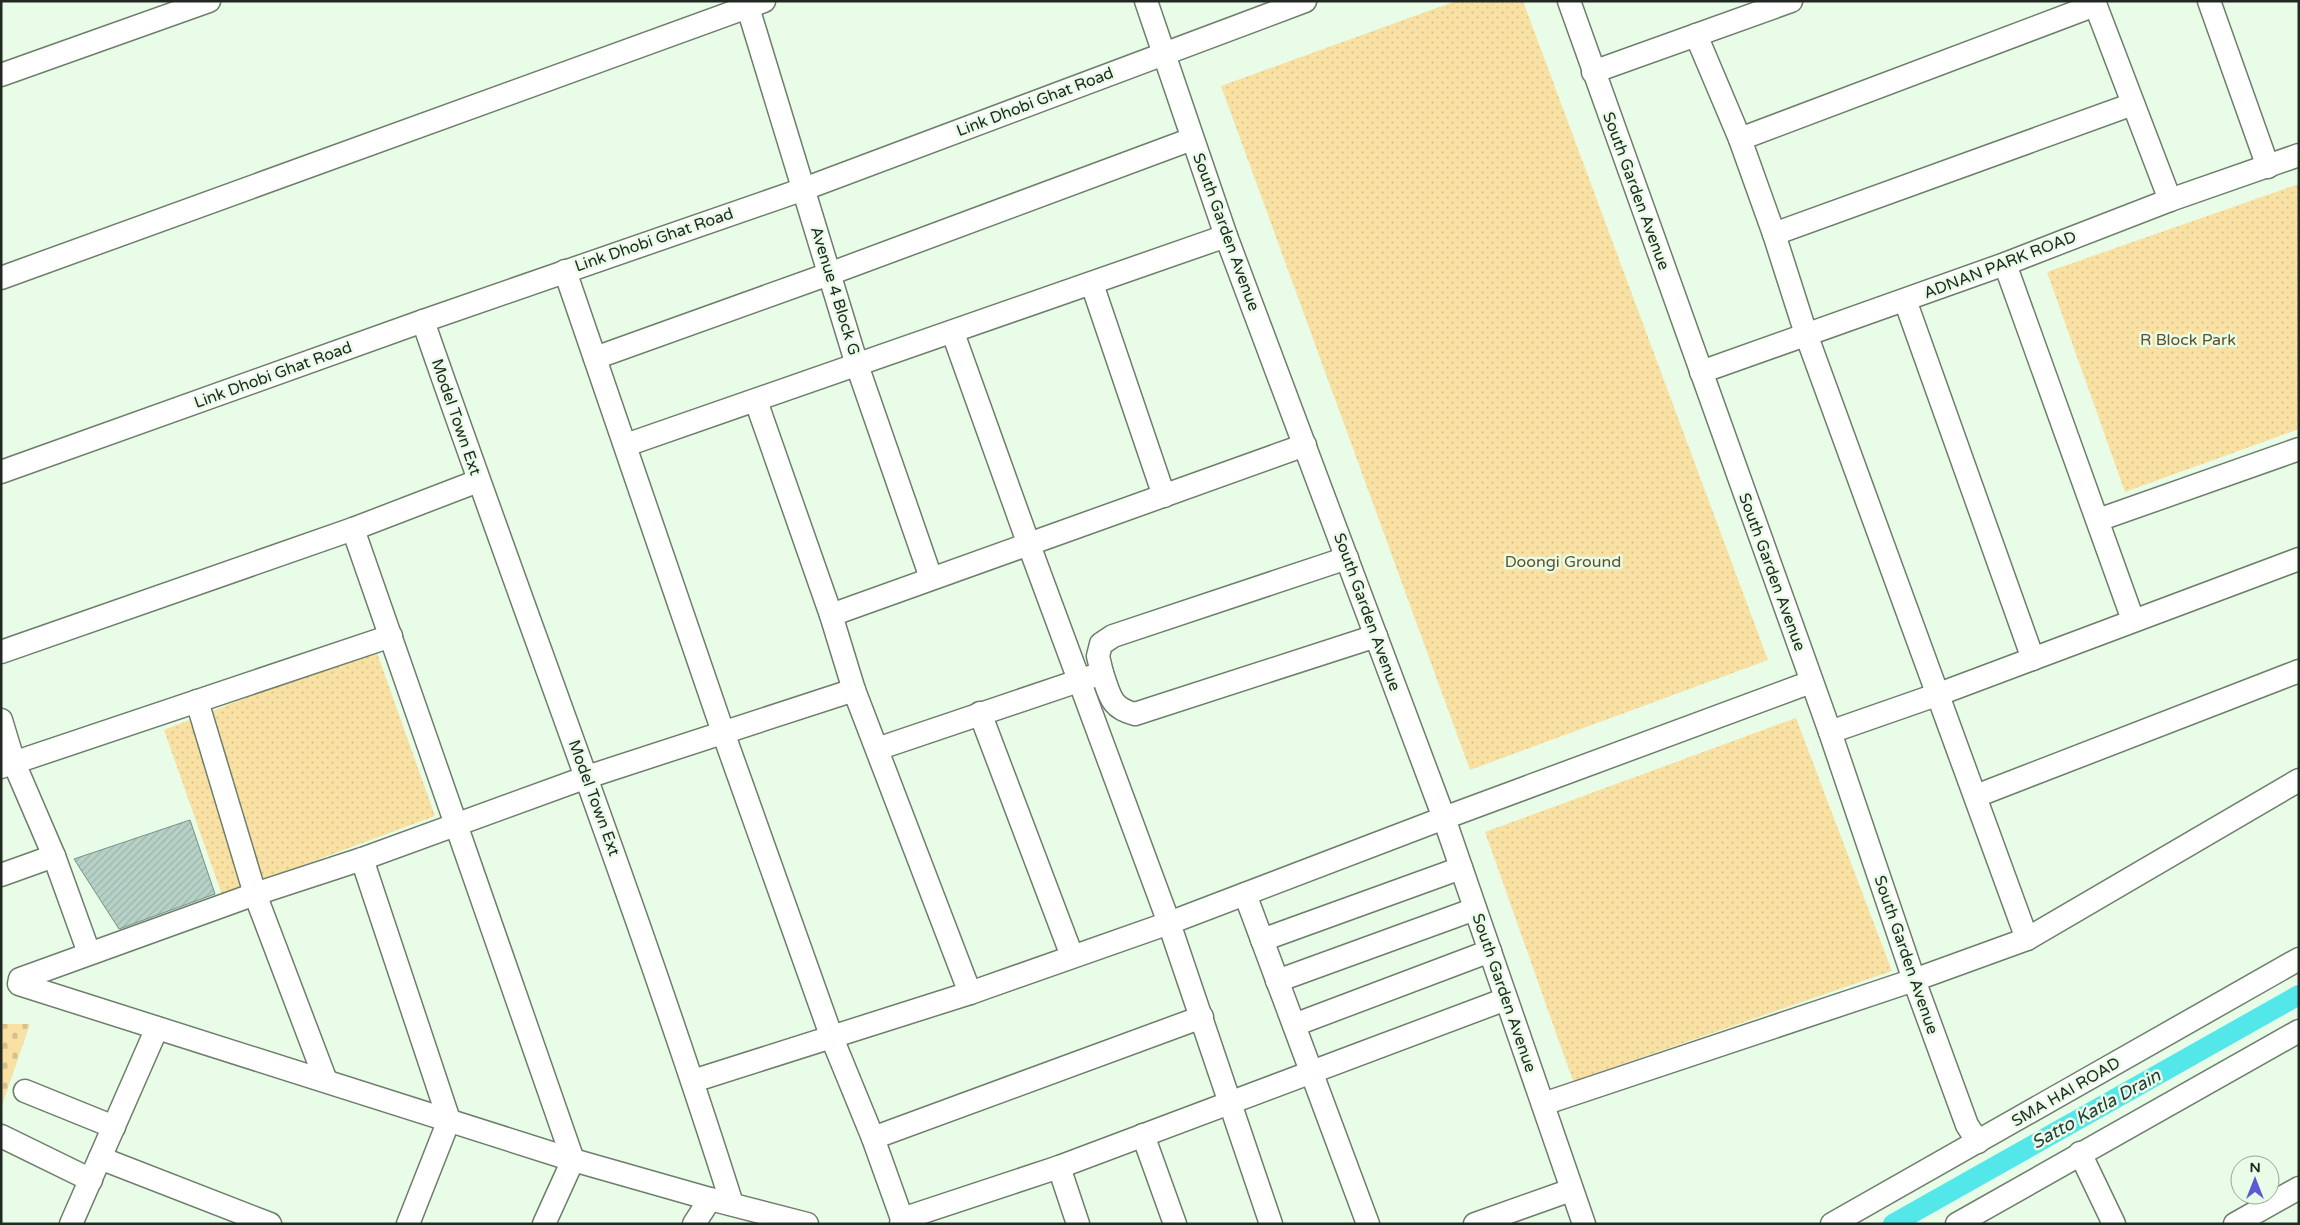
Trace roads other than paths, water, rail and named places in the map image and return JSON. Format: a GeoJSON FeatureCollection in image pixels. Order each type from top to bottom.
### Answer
{"type":"FeatureCollection","features":[{"type":"Feature","properties":{"kind":"street"},"geometry":{"type":"LineString","coordinates":[[1,75],[209,1]]}},
{"type":"Feature","properties":{"kind":"street","name":"South Garden Avenue"},"geometry":{"type":"LineString","coordinates":[[1146,1],[1226,236],[1444,818],[1584,1224]]}},
{"type":"Feature","properties":{"kind":"street","name":"Link Dhobi Ghat Road"},"geometry":{"type":"LineString","coordinates":[[1,472],[423,321],[804,189],[1305,1]]}},
{"type":"Feature","properties":{"kind":"street","name":"South Garden Avenue"},"geometry":{"type":"LineString","coordinates":[[1569,1],[1830,732],[1914,980],[1967,1125],[1978,1142]]}},
{"type":"Feature","properties":{"kind":"street"},"geometry":{"type":"LineString","coordinates":[[1593,72],[1791,1]]}},
{"type":"Feature","properties":{"kind":"street"},"geometry":{"type":"LineString","coordinates":[[2209,1],[2268,167]]}},
{"type":"Feature","properties":{"kind":"street"},"geometry":{"type":"LineString","coordinates":[[1,278],[752,3]]}},
{"type":"Feature","properties":{"kind":"street","name":"Avenue 4 Block G"},"geometry":{"type":"LineString","coordinates":[[752,3],[804,189],[857,366],[931,578]]}},
{"type":"Feature","properties":{"kind":"street"},"geometry":{"type":"LineString","coordinates":[[1740,139],[2095,3],[2170,200]]}},
{"type":"Feature","properties":{"kind":"street"},"geometry":{"type":"LineString","coordinates":[[1696,35],[1740,139],[1774,234],[1806,334],[2027,939]]}},
{"type":"Feature","properties":{"kind":"street"},"geometry":{"type":"LineString","coordinates":[[1774,234],[2133,104]]}},
{"type":"Feature","properties":{"kind":"street"},"geometry":{"type":"LineString","coordinates":[[595,358],[829,274],[1192,139]]}},
{"type":"Feature","properties":{"kind":"street","name":"ADNAN PARK ROAD"},"geometry":{"type":"LineString","coordinates":[[1701,372],[1905,300],[2170,200],[2299,155]]}},
{"type":"Feature","properties":{"kind":"street"},"geometry":{"type":"LineString","coordinates":[[626,445],[756,402],[1226,236]]}},
{"type":"Feature","properties":{"kind":"street"},"geometry":{"type":"LineString","coordinates":[[2004,264],[2133,620]]}},
{"type":"Feature","properties":{"kind":"street"},"geometry":{"type":"LineString","coordinates":[[565,271],[723,732],[832,1038],[873,1138],[901,1222],[1144,1135],[1310,1071],[1506,999]]}},
{"type":"Feature","properties":{"kind":"street"},"geometry":{"type":"LineString","coordinates":[[1092,284],[1164,496]]}},
{"type":"Feature","properties":{"kind":"street"},"geometry":{"type":"LineString","coordinates":[[1905,300],[2033,659]]}},
{"type":"Feature","properties":{"kind":"street","name":"Model Town Ext"},"geometry":{"type":"LineString","coordinates":[[423,321],[478,481],[587,777],[693,1081],[721,1202]]}},
{"type":"Feature","properties":{"kind":"street"},"geometry":{"type":"LineString","coordinates":[[953,333],[1029,545],[1169,923],[1202,1018],[1228,1102],[1271,1224]]}},
{"type":"Feature","properties":{"kind":"street"},"geometry":{"type":"LineString","coordinates":[[756,402],[831,614],[854,690],[970,993]]}},
{"type":"Feature","properties":{"kind":"street"},"geometry":{"type":"LineString","coordinates":[[831,614],[1029,545],[1305,445]]}},
{"type":"Feature","properties":{"kind":"street"},"geometry":{"type":"LineString","coordinates":[[2098,520],[2299,449]]}},
{"type":"Feature","properties":{"kind":"street"},"geometry":{"type":"LineString","coordinates":[[1,652],[353,530],[478,481]]}},
{"type":"Feature","properties":{"kind":"street"},"geometry":{"type":"LineString","coordinates":[[353,530],[458,824],[574,1160],[544,1224]]}},
{"type":"Feature","properties":{"kind":"street"},"geometry":{"type":"LineString","coordinates":[[1347,558],[1113,636],[1101,644],[1098,656],[1102,674],[1113,702],[1122,711],[1135,714],[1376,636]]}},
{"type":"Feature","properties":{"kind":"street"},"geometry":{"type":"LineString","coordinates":[[1830,732],[1939,694],[2133,620],[2298,561]]}},
{"type":"Feature","properties":{"kind":"street"},"geometry":{"type":"LineString","coordinates":[[8,765],[391,636]]}},
{"type":"Feature","properties":{"kind":"street"},"geometry":{"type":"LineString","coordinates":[[1976,796],[2299,671]]}},
{"type":"Feature","properties":{"kind":"street"},"geometry":{"type":"LineString","coordinates":[[876,749],[1102,674]]}},
{"type":"Feature","properties":{"kind":"street"},"geometry":{"type":"LineString","coordinates":[[693,1081],[970,993],[1169,923],[1444,818],[1811,682]]}},
{"type":"Feature","properties":{"kind":"street"},"geometry":{"type":"LineString","coordinates":[[807,1224],[721,1202],[574,1160],[19,984],[20,979],[90,953],[255,894],[362,860],[587,777],[854,690]]}},
{"type":"Feature","properties":{"kind":"street"},"geometry":{"type":"LineString","coordinates":[[197,701],[255,894],[326,1082]]}},
{"type":"Feature","properties":{"kind":"street"},"geometry":{"type":"LineString","coordinates":[[980,713],[1072,956]]}},
{"type":"Feature","properties":{"kind":"street"},"geometry":{"type":"LineString","coordinates":[[1,720],[8,765],[54,856],[90,953]]}},
{"type":"Feature","properties":{"kind":"street"},"geometry":{"type":"LineString","coordinates":[[1543,1104],[1914,980],[2027,939],[2299,780]]}},
{"type":"Feature","properties":{"kind":"street"},"geometry":{"type":"LineString","coordinates":[[1,874],[54,856]]}},
{"type":"Feature","properties":{"kind":"street"},"geometry":{"type":"LineString","coordinates":[[362,860],[449,1120],[408,1224]]}},
{"type":"Feature","properties":{"kind":"street"},"geometry":{"type":"LineString","coordinates":[[1262,940],[1461,868]]}},
{"type":"Feature","properties":{"kind":"street"},"geometry":{"type":"LineString","coordinates":[[1245,894],[1368,1224]]}},
{"type":"Feature","properties":{"kind":"street"},"geometry":{"type":"LineString","coordinates":[[1277,980],[1475,910]]}},
{"type":"Feature","properties":{"kind":"street"},"geometry":{"type":"LineString","coordinates":[[1294,1025],[1490,951]]}},
{"type":"Feature","properties":{"kind":"street","name":"SMA HAI ROAD"},"geometry":{"type":"LineString","coordinates":[[1832,1224],[2299,959]]}},
{"type":"Feature","properties":{"kind":"street"},"geometry":{"type":"LineString","coordinates":[[873,1138],[1202,1018]]}},
{"type":"Feature","properties":{"kind":"street"},"geometry":{"type":"LineString","coordinates":[[71,1224],[157,1028]]}},
{"type":"Feature","properties":{"kind":"street"},"geometry":{"type":"LineString","coordinates":[[1957,1224],[2299,1031]]}},
{"type":"Feature","properties":{"kind":"street"},"geometry":{"type":"LineString","coordinates":[[25,1091],[114,1127]]}},
{"type":"Feature","properties":{"kind":"street"},"geometry":{"type":"LineString","coordinates":[[1144,1135],[1175,1224]]}},
{"type":"Feature","properties":{"kind":"street"},"geometry":{"type":"LineString","coordinates":[[1,1136],[90,1180]]}},
{"type":"Feature","properties":{"kind":"street"},"geometry":{"type":"LineString","coordinates":[[2080,1154],[2114,1224]]}},
{"type":"Feature","properties":{"kind":"street"},"geometry":{"type":"LineString","coordinates":[[100,1158],[270,1224]]}},
{"type":"Feature","properties":{"kind":"street"},"geometry":{"type":"LineString","coordinates":[[1059,1166],[1078,1224]]}},
{"type":"Feature","properties":{"kind":"street"},"geometry":{"type":"LineString","coordinates":[[2235,1224],[2269,1216],[2299,1188]]}},
{"type":"Feature","properties":{"kind":"street"},"geometry":{"type":"LineString","coordinates":[[1475,1224],[1571,1190]]}},
{"type":"Feature","properties":{"kind":"street"},"geometry":{"type":"LineString","coordinates":[[694,1224],[721,1202]]}},
{"type":"Feature","properties":{"kind":"waterway","name":"Satto Katla Drain"},"geometry":{"type":"LineString","coordinates":[[1893,1224],[2299,995]]}},
{"type":"Feature","properties":{"kind":"park label","name":"R Block Park"},"geometry":{"type":"Point","coordinates":[2188,340]}},
{"type":"Feature","properties":{"kind":"park label","name":"Doongi Ground"},"geometry":{"type":"Point","coordinates":[1563,562]}}]}
